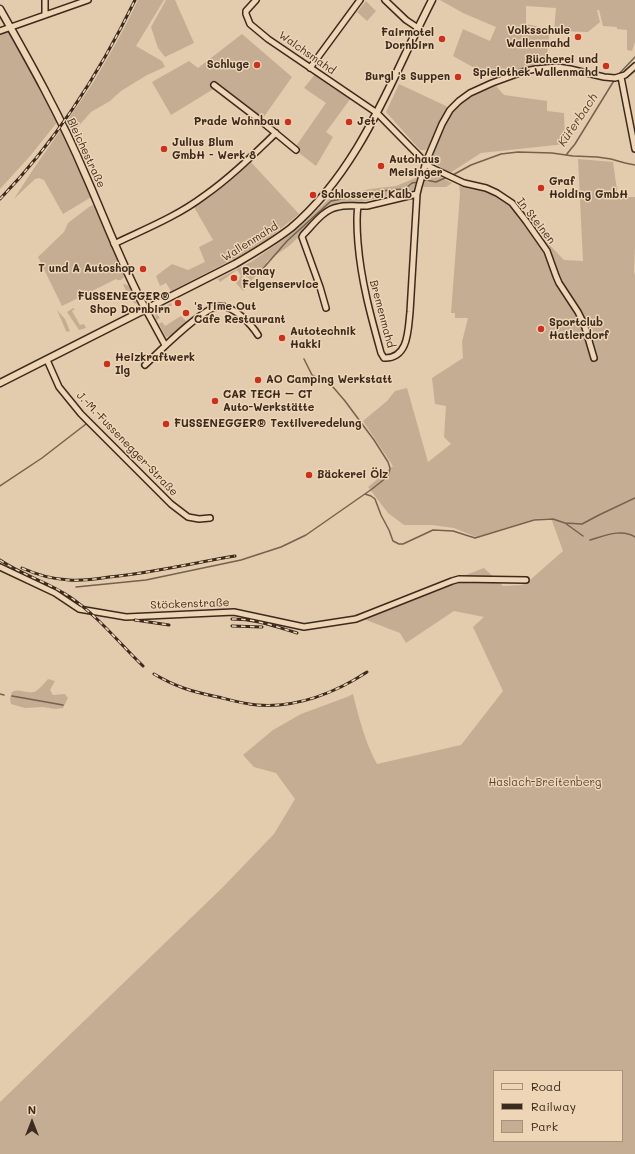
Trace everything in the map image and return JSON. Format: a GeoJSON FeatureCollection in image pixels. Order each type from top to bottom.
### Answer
{"type":"FeatureCollection","features":[{"type":"Feature","properties":{"kind":"main road","name":"Wallenmahd"},"geometry":{"type":"LineString","coordinates":[[0,384],[253,254],[291,228],[321,198],[336,180],[363,139],[377,114],[432,0]]}},
{"type":"Feature","properties":{"kind":"main road","name":"Bleichestraße"},"geometry":{"type":"LineString","coordinates":[[0,9],[11,26],[68,137],[85,173],[114,244],[146,310]]}},
{"type":"Feature","properties":{"kind":"street"},"geometry":{"type":"LineString","coordinates":[[45,0],[45,15]]}},
{"type":"Feature","properties":{"kind":"street"},"geometry":{"type":"LineString","coordinates":[[0,31],[88,0]]}},
{"type":"Feature","properties":{"kind":"street","name":"Walchsmahd"},"geometry":{"type":"LineString","coordinates":[[256,0],[246,11],[250,24],[268,39],[377,114],[426,162]]}},
{"type":"Feature","properties":{"kind":"street"},"geometry":{"type":"LineString","coordinates":[[310,68],[360,0]]}},
{"type":"Feature","properties":{"kind":"street"},"geometry":{"type":"LineString","coordinates":[[385,0],[406,20],[418,28]]}},
{"type":"Feature","properties":{"kind":"street"},"geometry":{"type":"LineString","coordinates":[[629,73],[635,66]]}},
{"type":"Feature","properties":{"kind":"street","name":"Bremenmahd"},"geometry":{"type":"LineString","coordinates":[[358,206],[356,215],[362,281],[381,353],[384,358],[389,358],[400,353],[404,348],[408,327],[417,194],[426,162],[442,124],[450,110],[470,93],[492,83],[536,69],[557,67],[604,77],[618,77]]}},
{"type":"Feature","properties":{"kind":"street"},"geometry":{"type":"LineString","coordinates":[[635,73],[629,73],[618,77],[635,149]]}},
{"type":"Feature","properties":{"kind":"street"},"geometry":{"type":"LineString","coordinates":[[214,85],[296,150]]}},
{"type":"Feature","properties":{"kind":"street"},"geometry":{"type":"LineString","coordinates":[[114,244],[175,215],[204,197],[225,180],[276,133]]}},
{"type":"Feature","properties":{"kind":"street","name":"In Steinen"},"geometry":{"type":"LineString","coordinates":[[426,162],[430,167],[454,179],[486,188],[512,203],[548,251],[559,283],[584,324],[594,358]]}},
{"type":"Feature","properties":{"kind":"street"},"geometry":{"type":"LineString","coordinates":[[326,308],[302,237],[303,235],[322,216],[339,206],[367,206],[417,194]]}},
{"type":"Feature","properties":{"kind":"street"},"geometry":{"type":"LineString","coordinates":[[145,365],[203,313],[213,307],[225,306],[238,313],[255,329],[258,335]]}},
{"type":"Feature","properties":{"kind":"street"},"geometry":{"type":"LineString","coordinates":[[146,310],[166,345]]}},
{"type":"Feature","properties":{"kind":"street","name":"J.-M.-Fussenegger-Straße"},"geometry":{"type":"LineString","coordinates":[[47,360],[59,387],[81,414],[171,504],[188,517],[199,519],[210,518]]}},
{"type":"Feature","properties":{"kind":"street","name":"Stöckenstraße"},"geometry":{"type":"LineString","coordinates":[[0,567],[55,593],[79,609],[126,616],[234,612],[304,627],[356,619],[459,579],[526,580]]}},
{"type":"Feature","properties":{"kind":"green space"},"geometry":{"type":"Polygon","coordinates":[[[138,0],[164,0],[136,46],[162,61],[165,67],[147,75],[121,91],[110,101],[91,112],[68,138],[93,196],[63,214],[44,180],[39,178],[35,179],[14,199],[93,83],[117,42],[138,0]]]}},
{"type":"Feature","properties":{"kind":"green space"},"geometry":{"type":"Polygon","coordinates":[[[166,0],[175,0],[194,43],[165,57],[158,48],[151,27],[166,0]]]}},
{"type":"Feature","properties":{"kind":"green space"},"geometry":{"type":"Polygon","coordinates":[[[440,0],[635,0],[635,42],[632,51],[627,50],[627,30],[617,29],[617,27],[603,26],[599,10],[597,10],[600,22],[588,32],[554,31],[556,8],[526,6],[526,24],[550,29],[546,63],[494,79],[453,56],[463,29],[490,41],[496,27],[463,13],[440,0]]]}},
{"type":"Feature","properties":{"kind":"green space"},"geometry":{"type":"Polygon","coordinates":[[[366,1],[376,11],[367,21],[357,12],[366,1]]]}},
{"type":"Feature","properties":{"kind":"green space"},"geometry":{"type":"Polygon","coordinates":[[[11,30],[58,121],[31,155],[0,189],[0,33],[5,33],[11,30]]]}},
{"type":"Feature","properties":{"kind":"green space"},"geometry":{"type":"Polygon","coordinates":[[[242,34],[292,77],[263,118],[220,85],[171,115],[152,82],[189,61],[198,68],[242,34]]]}},
{"type":"Feature","properties":{"kind":"green space"},"geometry":{"type":"Polygon","coordinates":[[[316,73],[351,98],[326,132],[333,137],[316,166],[294,149],[326,103],[304,88],[316,73]]]}},
{"type":"Feature","properties":{"kind":"green space"},"geometry":{"type":"Polygon","coordinates":[[[399,84],[446,106],[448,110],[441,119],[431,143],[426,150],[420,150],[386,112],[399,84]]]}},
{"type":"Feature","properties":{"kind":"green space"},"geometry":{"type":"Polygon","coordinates":[[[496,86],[504,95],[547,101],[547,111],[564,113],[565,144],[481,153],[450,173],[434,163],[432,157],[438,141],[449,117],[454,110],[467,99],[496,86]]]}},
{"type":"Feature","properties":{"kind":"green space","name":"Haslach-Breitenberg"},"geometry":{"type":"Polygon","coordinates":[[[578,159],[613,162],[618,197],[635,197],[635,1154],[0,1154],[0,1102],[222,888],[274,834],[295,799],[276,773],[254,767],[243,755],[273,730],[301,714],[353,694],[366,739],[377,764],[461,745],[503,691],[473,627],[484,617],[454,611],[406,643],[400,633],[353,615],[395,602],[484,568],[503,586],[522,585],[530,580],[563,551],[551,518],[534,519],[476,537],[454,528],[432,525],[404,525],[388,513],[368,487],[393,466],[363,421],[387,401],[395,391],[407,388],[428,462],[451,444],[444,437],[446,406],[435,404],[432,378],[463,358],[462,342],[468,318],[455,318],[455,313],[451,313],[460,194],[459,183],[487,190],[508,202],[564,260],[583,261],[578,159]]]}},
{"type":"Feature","properties":{"kind":"green space"},"geometry":{"type":"Polygon","coordinates":[[[249,160],[299,214],[268,239],[243,254],[171,291],[166,283],[160,286],[156,276],[172,264],[188,270],[205,262],[199,247],[213,240],[194,207],[214,193],[249,160]]]}},
{"type":"Feature","properties":{"kind":"green space"},"geometry":{"type":"Polygon","coordinates":[[[438,176],[452,183],[446,187],[422,187],[425,177],[438,176]]]}},
{"type":"Feature","properties":{"kind":"green space"},"geometry":{"type":"Polygon","coordinates":[[[418,177],[413,191],[357,203],[339,204],[327,210],[289,246],[266,262],[267,263],[251,281],[245,275],[241,278],[248,285],[243,291],[236,283],[241,276],[237,270],[220,282],[218,279],[251,262],[292,233],[330,198],[370,189],[396,186],[418,177]]]}},
{"type":"Feature","properties":{"kind":"green space"},"geometry":{"type":"Polygon","coordinates":[[[93,205],[96,207],[124,277],[121,280],[116,279],[62,306],[38,257],[64,232],[68,223],[93,205]]]}},
{"type":"Feature","properties":{"kind":"green space"},"geometry":{"type":"Polygon","coordinates":[[[123,284],[126,284],[132,290],[137,302],[136,304],[130,298],[123,284]]]}},
{"type":"Feature","properties":{"kind":"green space"},"geometry":{"type":"Polygon","coordinates":[[[171,303],[172,305],[157,314],[160,318],[156,320],[155,313],[171,303]]]}},
{"type":"Feature","properties":{"kind":"green space"},"geometry":{"type":"Polygon","coordinates":[[[73,308],[75,309],[72,311],[80,325],[84,324],[86,328],[79,330],[67,312],[73,308]]]}},
{"type":"Feature","properties":{"kind":"green space"},"geometry":{"type":"Polygon","coordinates":[[[57,310],[65,319],[70,331],[66,331],[57,310]]]}},
{"type":"Feature","properties":{"kind":"green space"},"geometry":{"type":"Polygon","coordinates":[[[181,316],[187,322],[170,336],[166,337],[159,324],[162,322],[165,326],[181,316]]]}},
{"type":"Feature","properties":{"kind":"green space"},"geometry":{"type":"Polygon","coordinates":[[[48,679],[55,681],[50,690],[53,695],[65,694],[68,698],[63,708],[25,708],[11,704],[10,698],[12,692],[34,692],[48,679]]]}},
{"type":"Feature","properties":{"kind":"waterway","name":"Küferbach"},"geometry":{"type":"LineString","coordinates":[[617,76],[635,57]]}},
{"type":"Feature","properties":{"kind":"waterway","name":"Küferbach"},"geometry":{"type":"LineString","coordinates":[[566,155],[575,144],[615,79]]}},
{"type":"Feature","properties":{"kind":"waterway"},"geometry":{"type":"LineString","coordinates":[[451,176],[471,165],[501,154],[518,152],[597,157],[635,165]]}},
{"type":"Feature","properties":{"kind":"waterway"},"geometry":{"type":"LineString","coordinates":[[422,181],[426,180],[436,182],[447,177]]}},
{"type":"Feature","properties":{"kind":"waterway"},"geometry":{"type":"LineString","coordinates":[[260,272],[287,241],[331,201],[389,190],[405,189],[412,183],[419,182]]}},
{"type":"Feature","properties":{"kind":"waterway"},"geometry":{"type":"LineString","coordinates":[[76,587],[146,580],[241,560],[281,547],[306,535],[387,477],[390,468],[388,462],[374,440],[333,387],[323,379],[312,375],[304,359]]}},
{"type":"Feature","properties":{"kind":"waterway"},"geometry":{"type":"LineString","coordinates":[[0,486],[42,458],[86,424]]}},
{"type":"Feature","properties":{"kind":"waterway"},"geometry":{"type":"LineString","coordinates":[[365,494],[375,499],[393,541],[399,544],[403,544],[433,530],[453,531],[475,538],[534,520],[553,519],[565,523],[582,524],[635,498]]}},
{"type":"Feature","properties":{"kind":"waterway"},"geometry":{"type":"LineString","coordinates":[[565,523],[583,536]]}},
{"type":"Feature","properties":{"kind":"waterway"},"geometry":{"type":"LineString","coordinates":[[590,540],[619,533],[630,534],[635,537]]}},
{"type":"Feature","properties":{"kind":"waterway"},"geometry":{"type":"LineString","coordinates":[[0,694],[4,695]]}},
{"type":"Feature","properties":{"kind":"waterway"},"geometry":{"type":"LineString","coordinates":[[12,696],[63,705]]}},
{"type":"Feature","properties":{"kind":"railway"},"geometry":{"type":"LineString","coordinates":[[0,199],[40,154],[75,105],[107,53],[135,0]]}},
{"type":"Feature","properties":{"kind":"railway"},"geometry":{"type":"LineString","coordinates":[[22,568],[51,578],[84,580],[140,573],[235,556]]}},
{"type":"Feature","properties":{"kind":"railway"},"geometry":{"type":"LineString","coordinates":[[0,560],[62,592],[80,604],[99,621],[143,666]]}},
{"type":"Feature","properties":{"kind":"railway"},"geometry":{"type":"LineString","coordinates":[[232,619],[241,619],[273,625],[297,633]]}},
{"type":"Feature","properties":{"kind":"railway"},"geometry":{"type":"LineString","coordinates":[[135,620],[169,625]]}},
{"type":"Feature","properties":{"kind":"railway"},"geometry":{"type":"LineString","coordinates":[[232,626],[262,627]]}},
{"type":"Feature","properties":{"kind":"railway"},"geometry":{"type":"LineString","coordinates":[[154,674],[177,686],[201,693],[247,704],[272,705],[286,704],[315,698],[355,680],[367,672]]}},
{"type":"Feature","properties":{"kind":"place","name":"Volksschule Wallenmahd"},"geometry":{"type":"Point","coordinates":[578,37]}},
{"type":"Feature","properties":{"kind":"place","name":"Fairmotel Dornbirn"},"geometry":{"type":"Point","coordinates":[442,39]}},
{"type":"Feature","properties":{"kind":"place","name":"Schluge"},"geometry":{"type":"Point","coordinates":[257,65]}},
{"type":"Feature","properties":{"kind":"place","name":"Bücherei und Spielothek Wallenmahd"},"geometry":{"type":"Point","coordinates":[606,66]}},
{"type":"Feature","properties":{"kind":"place","name":"Burgl 's Suppen"},"geometry":{"type":"Point","coordinates":[458,77]}},
{"type":"Feature","properties":{"kind":"place","name":"Prade Wohnbau"},"geometry":{"type":"Point","coordinates":[288,122]}},
{"type":"Feature","properties":{"kind":"place","name":"Jet"},"geometry":{"type":"Point","coordinates":[349,122]}},
{"type":"Feature","properties":{"kind":"place","name":"Julius Blum GmbH - Werk 8"},"geometry":{"type":"Point","coordinates":[164,149]}},
{"type":"Feature","properties":{"kind":"place","name":"Autohaus Meisinger"},"geometry":{"type":"Point","coordinates":[381,166]}},
{"type":"Feature","properties":{"kind":"place","name":"Graf Holding GmbH"},"geometry":{"type":"Point","coordinates":[541,188]}},
{"type":"Feature","properties":{"kind":"place","name":"Schlosserei Kalb"},"geometry":{"type":"Point","coordinates":[313,195]}},
{"type":"Feature","properties":{"kind":"place","name":"T und A Autoshop"},"geometry":{"type":"Point","coordinates":[143,269]}},
{"type":"Feature","properties":{"kind":"place","name":"Ronay Felgenservice"},"geometry":{"type":"Point","coordinates":[234,278]}},
{"type":"Feature","properties":{"kind":"place","name":"FUSSENEGGER® Shop Dornbirn"},"geometry":{"type":"Point","coordinates":[178,303]}},
{"type":"Feature","properties":{"kind":"place","name":"'s Time Out Cafe Restaurant"},"geometry":{"type":"Point","coordinates":[186,313]}},
{"type":"Feature","properties":{"kind":"place","name":"Sportclub Hatlerdorf"},"geometry":{"type":"Point","coordinates":[541,329]}},
{"type":"Feature","properties":{"kind":"place","name":"Autotechnik Hakki"},"geometry":{"type":"Point","coordinates":[282,338]}},
{"type":"Feature","properties":{"kind":"place","name":"Heizkraftwerk Ilg"},"geometry":{"type":"Point","coordinates":[107,364]}},
{"type":"Feature","properties":{"kind":"place","name":"AO Camping Werkstatt"},"geometry":{"type":"Point","coordinates":[258,380]}},
{"type":"Feature","properties":{"kind":"place","name":"CAR TECH – CT Auto-Werkstätte"},"geometry":{"type":"Point","coordinates":[215,401]}},
{"type":"Feature","properties":{"kind":"place","name":"FUSSENEGGER® Textilveredelung"},"geometry":{"type":"Point","coordinates":[166,424]}},
{"type":"Feature","properties":{"kind":"place","name":"Bäckerei Ölz"},"geometry":{"type":"Point","coordinates":[309,475]}}]}
